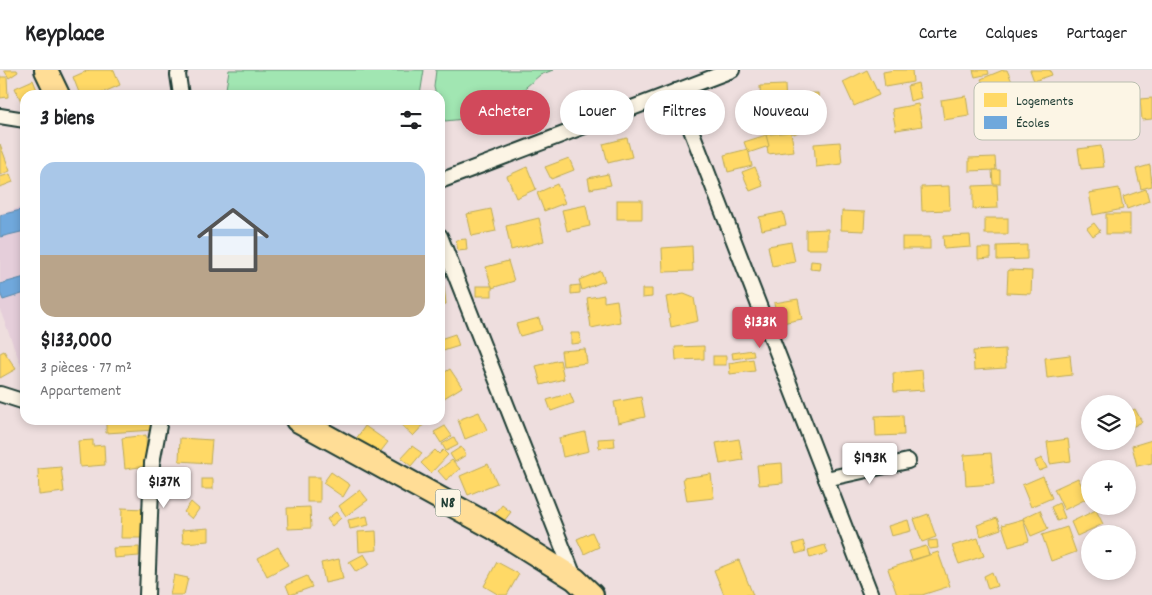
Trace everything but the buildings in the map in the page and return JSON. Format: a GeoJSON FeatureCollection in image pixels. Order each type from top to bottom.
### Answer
{"type":"FeatureCollection","features":[{"type":"Feature","properties":{"kind":"main road"},"geometry":{"type":"LineString","coordinates":[[46,70],[56,90]]}},
{"type":"Feature","properties":{"kind":"main road","name":"N8"},"geometry":{"type":"LineString","coordinates":[[306,425],[492,527],[576,578],[592,595]]}},
{"type":"Feature","properties":{"kind":"street"},"geometry":{"type":"LineString","coordinates":[[179,70],[180,90]]}},
{"type":"Feature","properties":{"kind":"street"},"geometry":{"type":"LineString","coordinates":[[679,90],[732,70]]}},
{"type":"Feature","properties":{"kind":"street"},"geometry":{"type":"LineString","coordinates":[[445,179],[644,103]]}},
{"type":"Feature","properties":{"kind":"street"},"geometry":{"type":"LineString","coordinates":[[0,116],[20,119]]}},
{"type":"Feature","properties":{"kind":"street"},"geometry":{"type":"LineString","coordinates":[[693,135],[870,595]]}},
{"type":"Feature","properties":{"kind":"street"},"geometry":{"type":"LineString","coordinates":[[445,249],[576,578]]}},
{"type":"Feature","properties":{"kind":"street"},"geometry":{"type":"LineString","coordinates":[[0,394],[20,400]]}},
{"type":"Feature","properties":{"kind":"street"},"geometry":{"type":"LineString","coordinates":[[147,595],[152,463],[159,425]]}},
{"type":"Feature","properties":{"kind":"street"},"geometry":{"type":"LineString","coordinates":[[826,480],[908,462]]}},
{"type":"Feature","properties":{"kind":"shaded area"},"geometry":{"type":"Polygon","coordinates":[[[20,208],[20,363],[0,310],[0,214],[20,208]]]}},
{"type":"Feature","properties":{"kind":"green space"},"geometry":{"type":"Polygon","coordinates":[[[229,70],[424,70],[421,90],[226,90],[229,70]]]}},
{"type":"Feature","properties":{"kind":"green space"},"geometry":{"type":"Polygon","coordinates":[[[436,70],[553,70],[540,75],[522,90],[460,90],[460,119],[445,121],[445,90],[435,90],[436,70]]]}}]}
